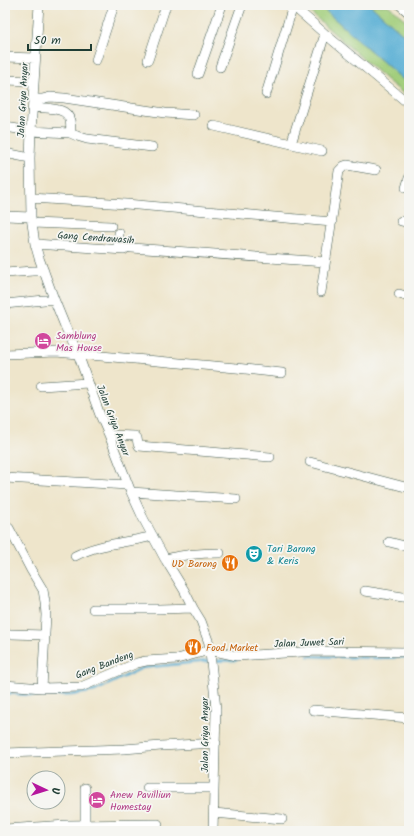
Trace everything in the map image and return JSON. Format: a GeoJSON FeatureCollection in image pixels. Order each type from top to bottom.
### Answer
{"type":"FeatureCollection","features":[{"type":"Feature","properties":{"kind":"street","name":"Jalan Griya Anyar"},"geometry":{"type":"LineString","coordinates":[[39,5],[30,158],[32,220],[35,244],[54,299],[78,354],[129,488],[165,559],[184,590],[205,631],[210,652],[216,709],[213,831]]}},
{"type":"Feature","properties":{"kind":"street"},"geometry":{"type":"LineString","coordinates":[[96,60],[114,5]]}},
{"type":"Feature","properties":{"kind":"street"},"geometry":{"type":"LineString","coordinates":[[148,60],[166,5]]}},
{"type":"Feature","properties":{"kind":"street"},"geometry":{"type":"LineString","coordinates":[[198,74],[222,5]]}},
{"type":"Feature","properties":{"kind":"street"},"geometry":{"type":"LineString","coordinates":[[220,67],[242,5]]}},
{"type":"Feature","properties":{"kind":"street"},"geometry":{"type":"LineString","coordinates":[[266,94],[292,5],[409,104]]}},
{"type":"Feature","properties":{"kind":"street"},"geometry":{"type":"LineString","coordinates":[[400,5],[409,13]]}},
{"type":"Feature","properties":{"kind":"street"},"geometry":{"type":"LineString","coordinates":[[291,144],[325,34]]}},
{"type":"Feature","properties":{"kind":"street"},"geometry":{"type":"LineString","coordinates":[[5,56],[35,58]]}},
{"type":"Feature","properties":{"kind":"street"},"geometry":{"type":"LineString","coordinates":[[5,80],[34,81]]}},
{"type":"Feature","properties":{"kind":"street"},"geometry":{"type":"LineString","coordinates":[[33,103],[50,97],[64,98],[165,113],[194,115]]}},
{"type":"Feature","properties":{"kind":"street"},"geometry":{"type":"LineString","coordinates":[[33,103],[60,110],[68,115],[71,126],[70,133]]}},
{"type":"Feature","properties":{"kind":"street"},"geometry":{"type":"LineString","coordinates":[[214,126],[322,151]]}},
{"type":"Feature","properties":{"kind":"street"},"geometry":{"type":"LineString","coordinates":[[5,128],[70,133],[87,139],[152,147]]}},
{"type":"Feature","properties":{"kind":"street"},"geometry":{"type":"LineString","coordinates":[[5,153],[30,158]]}},
{"type":"Feature","properties":{"kind":"street"},"geometry":{"type":"LineString","coordinates":[[321,292],[338,177],[341,168],[347,165],[376,170]]}},
{"type":"Feature","properties":{"kind":"street"},"geometry":{"type":"LineString","coordinates":[[406,188],[409,178]]}},
{"type":"Feature","properties":{"kind":"street"},"geometry":{"type":"LineString","coordinates":[[31,198],[126,204],[332,222]]}},
{"type":"Feature","properties":{"kind":"street"},"geometry":{"type":"LineString","coordinates":[[5,216],[32,220],[110,226]]}},
{"type":"Feature","properties":{"kind":"street"},"geometry":{"type":"LineString","coordinates":[[119,233],[118,247],[325,262]]}},
{"type":"Feature","properties":{"kind":"street","name":"Gang Cendrawasih"},"geometry":{"type":"LineString","coordinates":[[35,244],[154,252]]}},
{"type":"Feature","properties":{"kind":"street"},"geometry":{"type":"LineString","coordinates":[[5,273],[44,271]]}},
{"type":"Feature","properties":{"kind":"street"},"geometry":{"type":"LineString","coordinates":[[399,294],[409,297]]}},
{"type":"Feature","properties":{"kind":"street"},"geometry":{"type":"LineString","coordinates":[[5,304],[54,299]]}},
{"type":"Feature","properties":{"kind":"street"},"geometry":{"type":"LineString","coordinates":[[5,354],[56,352],[282,373]]}},
{"type":"Feature","properties":{"kind":"street"},"geometry":{"type":"LineString","coordinates":[[40,386],[88,383]]}},
{"type":"Feature","properties":{"kind":"street"},"geometry":{"type":"LineString","coordinates":[[109,435],[135,436],[139,446],[270,457]]}},
{"type":"Feature","properties":{"kind":"street"},"geometry":{"type":"LineString","coordinates":[[310,462],[409,488]]}},
{"type":"Feature","properties":{"kind":"street"},"geometry":{"type":"LineString","coordinates":[[5,478],[129,488],[236,499]]}},
{"type":"Feature","properties":{"kind":"street"},"geometry":{"type":"LineString","coordinates":[[8,528],[43,590],[46,608],[42,688]]}},
{"type":"Feature","properties":{"kind":"street"},"geometry":{"type":"LineString","coordinates":[[75,556],[101,546],[153,536]]}},
{"type":"Feature","properties":{"kind":"street"},"geometry":{"type":"LineString","coordinates":[[389,542],[409,547]]}},
{"type":"Feature","properties":{"kind":"street"},"geometry":{"type":"LineString","coordinates":[[165,559],[181,555],[220,553]]}},
{"type":"Feature","properties":{"kind":"street"},"geometry":{"type":"LineString","coordinates":[[365,591],[409,598]]}},
{"type":"Feature","properties":{"kind":"street"},"geometry":{"type":"LineString","coordinates":[[93,609],[193,608]]}},
{"type":"Feature","properties":{"kind":"street"},"geometry":{"type":"LineString","coordinates":[[11,634],[45,635]]}},
{"type":"Feature","properties":{"kind":"street","name":"Jalan Juwet Sari"},"geometry":{"type":"LineString","coordinates":[[210,652],[237,656],[317,651],[409,652]]}},
{"type":"Feature","properties":{"kind":"street","name":"Gang Bandeng"},"geometry":{"type":"LineString","coordinates":[[5,685],[42,688],[81,687],[137,663],[176,659],[210,652]]}},
{"type":"Feature","properties":{"kind":"street"},"geometry":{"type":"LineString","coordinates":[[313,710],[409,718]]}},
{"type":"Feature","properties":{"kind":"street"},"geometry":{"type":"LineString","coordinates":[[5,753],[124,749],[216,743]]}},
{"type":"Feature","properties":{"kind":"street"},"geometry":{"type":"LineString","coordinates":[[85,788],[85,824]]}},
{"type":"Feature","properties":{"kind":"street"},"geometry":{"type":"LineString","coordinates":[[147,788],[214,788]]}},
{"type":"Feature","properties":{"kind":"street"},"geometry":{"type":"LineString","coordinates":[[214,813],[282,819]]}},
{"type":"Feature","properties":{"kind":"street"},"geometry":{"type":"LineString","coordinates":[[5,830],[85,824],[158,824]]}},
{"type":"Feature","properties":{"kind":"green space"},"geometry":{"type":"Polygon","coordinates":[[[302,5],[319,5],[409,85],[409,98],[389,82],[302,5]]]}},
{"type":"Feature","properties":{"kind":"green space"},"geometry":{"type":"Polygon","coordinates":[[[370,5],[388,5],[409,23],[409,39],[370,5]]]}},
{"type":"Feature","properties":{"kind":"water"},"geometry":{"type":"Polygon","coordinates":[[[319,5],[370,5],[409,39],[409,85],[319,5]]]}},
{"type":"Feature","properties":{"kind":"waterway"},"geometry":{"type":"LineString","coordinates":[[308,656],[376,658],[409,657]]}},
{"type":"Feature","properties":{"kind":"waterway"},"geometry":{"type":"LineString","coordinates":[[214,661],[237,660]]}},
{"type":"Feature","properties":{"kind":"waterway"},"geometry":{"type":"LineString","coordinates":[[5,693],[41,696],[71,695],[95,691],[142,668],[209,661]]}},
{"type":"Feature","properties":{"kind":"place","name":"Samblung Mas House"},"geometry":{"type":"Point","coordinates":[43,341]}},
{"type":"Feature","properties":{"kind":"place","name":"Tari Barong & Keris"},"geometry":{"type":"Point","coordinates":[254,554]}},
{"type":"Feature","properties":{"kind":"place","name":"UD Barong"},"geometry":{"type":"Point","coordinates":[230,563]}},
{"type":"Feature","properties":{"kind":"place","name":"Food Market"},"geometry":{"type":"Point","coordinates":[193,647]}},
{"type":"Feature","properties":{"kind":"place","name":"Anew Pavilliun Homestay"},"geometry":{"type":"Point","coordinates":[97,800]}}]}
